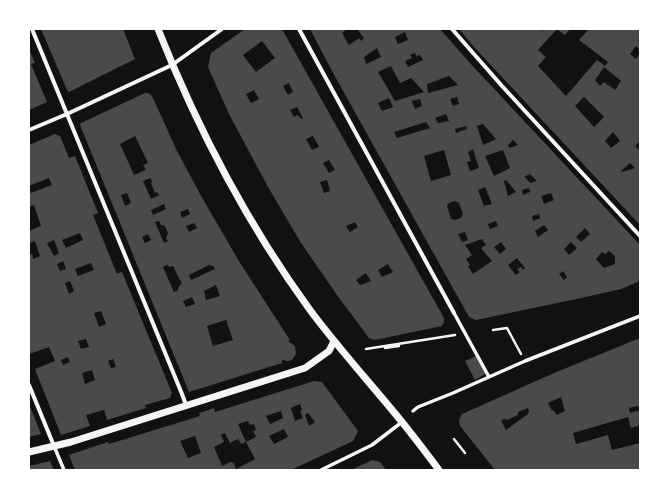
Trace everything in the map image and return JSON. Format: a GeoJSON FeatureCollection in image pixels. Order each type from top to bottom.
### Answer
{"type":"FeatureCollection","features":[{"type":"Feature","properties":{"kind":"street"},"geometry":{"type":"LineString","coordinates":[[32,29],[186,405]]}},
{"type":"Feature","properties":{"kind":"street"},"geometry":{"type":"LineString","coordinates":[[158,29],[172,65],[207,141],[245,211],[285,274],[334,341],[402,422],[439,470]]}},
{"type":"Feature","properties":{"kind":"street"},"geometry":{"type":"LineString","coordinates":[[29,130],[172,65],[222,29]]}},
{"type":"Feature","properties":{"kind":"street"},"geometry":{"type":"LineString","coordinates":[[299,29],[489,377]]}},
{"type":"Feature","properties":{"kind":"street"},"geometry":{"type":"LineString","coordinates":[[452,29],[502,86],[640,236]]}},
{"type":"Feature","properties":{"kind":"street"},"geometry":{"type":"LineString","coordinates":[[413,411],[418,407],[525,361],[640,316]]}},
{"type":"Feature","properties":{"kind":"street"},"geometry":{"type":"LineString","coordinates":[[29,452],[80,439],[305,368],[329,350],[334,341]]}},
{"type":"Feature","properties":{"kind":"street"},"geometry":{"type":"LineString","coordinates":[[29,385],[64,470]]}},
{"type":"Feature","properties":{"kind":"street"},"geometry":{"type":"LineString","coordinates":[[320,470],[372,445],[402,422]]}},
{"type":"Feature","properties":{"kind":"path"},"geometry":{"type":"LineString","coordinates":[[493,330],[507,328],[525,361]]}},
{"type":"Feature","properties":{"kind":"path"},"geometry":{"type":"LineString","coordinates":[[366,349],[465,333]]}},
{"type":"Feature","properties":{"kind":"path"},"geometry":{"type":"LineString","coordinates":[[385,348],[399,346]]}},
{"type":"Feature","properties":{"kind":"path"},"geometry":{"type":"LineString","coordinates":[[454,439],[465,453]]}},
{"type":"Feature","properties":{"kind":"building"},"geometry":{"type":"Polygon","coordinates":[[[41,29],[123,29],[135,59],[69,92],[41,29]]]}},
{"type":"Feature","properties":{"kind":"building"},"geometry":{"type":"Polygon","coordinates":[[[245,29],[282,29],[444,318],[442,326],[375,340],[369,338],[301,243],[268,187],[229,114],[208,67],[211,53],[245,29]],[[262,41],[243,55],[256,72],[275,58],[262,41]],[[289,83],[283,86],[288,95],[293,92],[289,83]],[[254,90],[246,94],[251,103],[259,99],[254,90]],[[297,107],[290,110],[294,117],[298,115],[301,119],[303,118],[297,107]],[[313,136],[306,139],[312,150],[319,147],[313,136]],[[329,160],[323,163],[329,173],[335,170],[329,160]],[[327,180],[320,182],[324,193],[330,191],[327,180]],[[355,222],[346,226],[350,232],[358,227],[355,222]],[[388,264],[378,270],[382,277],[393,272],[388,264]],[[366,273],[356,280],[360,285],[371,281],[366,273]]]}},
{"type":"Feature","properties":{"kind":"building"},"geometry":{"type":"Polygon","coordinates":[[[310,29],[347,29],[342,33],[349,45],[359,38],[361,41],[364,38],[357,29],[440,29],[640,245],[640,281],[621,289],[586,297],[476,320],[469,317],[310,29]],[[405,32],[395,37],[398,44],[408,40],[405,32]],[[377,48],[364,57],[366,64],[381,57],[377,48]],[[415,53],[410,55],[412,58],[405,61],[408,67],[423,60],[420,55],[416,56],[415,53]],[[391,66],[378,72],[395,101],[424,92],[411,78],[400,83],[391,66]],[[449,76],[427,84],[428,93],[458,85],[449,76]],[[457,97],[450,99],[453,106],[459,104],[457,97]],[[389,98],[378,103],[382,111],[393,107],[389,98]],[[420,99],[412,101],[415,109],[422,106],[420,99]],[[446,114],[435,118],[438,123],[449,121],[446,114]],[[426,122],[394,132],[397,138],[430,128],[426,122]],[[483,124],[477,126],[483,145],[496,139],[483,124]],[[466,126],[455,129],[456,133],[467,129],[466,126]],[[513,140],[508,145],[509,148],[518,145],[513,140]],[[473,149],[468,152],[471,161],[467,162],[470,171],[479,168],[473,149]],[[444,150],[424,156],[431,181],[451,175],[444,150]],[[503,150],[485,156],[494,176],[510,168],[503,150]],[[530,174],[524,177],[530,183],[537,181],[530,174]],[[506,180],[504,181],[508,196],[516,192],[506,180]],[[485,187],[478,190],[484,206],[492,204],[485,187]],[[529,188],[522,190],[523,195],[530,192],[529,188]],[[551,193],[541,196],[544,204],[554,200],[551,193]],[[455,201],[449,203],[447,206],[451,219],[455,220],[461,218],[463,214],[459,203],[455,201]],[[539,214],[532,216],[533,221],[540,218],[539,214]],[[496,221],[488,224],[490,229],[498,226],[496,221]],[[544,225],[535,231],[538,237],[548,230],[544,225]],[[585,228],[576,237],[581,242],[590,234],[585,228]],[[465,232],[458,234],[462,242],[468,240],[465,232]],[[482,239],[465,245],[472,255],[466,259],[470,265],[468,266],[473,274],[492,261],[481,248],[486,245],[482,239]],[[501,242],[494,247],[500,254],[506,249],[501,242]],[[571,242],[564,249],[569,255],[577,248],[571,242]],[[609,251],[605,254],[602,252],[596,259],[604,268],[615,264],[615,256],[609,251]],[[517,258],[508,265],[516,275],[520,272],[517,269],[521,267],[523,270],[525,268],[517,258]],[[563,271],[559,274],[564,280],[567,277],[563,271]]]}},
{"type":"Feature","properties":{"kind":"building"},"geometry":{"type":"Polygon","coordinates":[[[459,29],[542,29],[543,31],[545,29],[557,29],[538,50],[546,57],[538,66],[566,96],[597,60],[605,66],[608,62],[579,40],[589,29],[640,29],[640,50],[636,46],[630,54],[636,59],[640,53],[640,141],[635,146],[640,151],[640,225],[459,29]],[[604,67],[595,80],[600,86],[604,82],[615,90],[621,81],[604,67]],[[584,97],[575,106],[594,127],[604,117],[584,97]],[[613,132],[605,141],[611,148],[620,141],[613,132]],[[630,163],[621,171],[622,172],[635,168],[630,163]]]}},
{"type":"Feature","properties":{"kind":"building"},"geometry":{"type":"Polygon","coordinates":[[[557,29],[570,29],[565,35],[557,29]]]}},
{"type":"Feature","properties":{"kind":"building"},"geometry":{"type":"Polygon","coordinates":[[[29,49],[35,63],[31,64],[47,102],[29,110],[29,49]]]}},
{"type":"Feature","properties":{"kind":"building"},"geometry":{"type":"Polygon","coordinates":[[[145,93],[152,96],[177,151],[200,194],[240,263],[290,340],[288,341],[295,346],[296,354],[292,360],[282,360],[282,363],[189,392],[80,125],[81,123],[145,93]],[[135,136],[120,144],[134,175],[146,170],[143,165],[148,163],[135,136]],[[151,178],[143,181],[151,199],[159,195],[157,192],[155,193],[151,183],[151,178]],[[127,193],[121,195],[125,206],[131,203],[127,193]],[[164,204],[151,210],[153,215],[166,209],[164,204]],[[188,209],[180,212],[182,218],[190,214],[188,209]],[[159,221],[155,222],[164,243],[168,241],[166,238],[168,233],[165,226],[161,225],[159,221]],[[194,223],[186,226],[189,232],[197,228],[194,223]],[[148,234],[142,237],[145,243],[151,240],[148,234]],[[167,265],[163,267],[174,292],[178,290],[179,286],[182,284],[173,266],[170,267],[167,265]],[[209,265],[189,275],[191,280],[215,269],[213,266],[209,265]],[[216,285],[204,291],[206,300],[220,296],[216,285]],[[192,297],[183,301],[186,307],[195,304],[192,297]],[[226,320],[207,326],[213,346],[233,340],[226,320]]]}},
{"type":"Feature","properties":{"kind":"building"},"geometry":{"type":"Polygon","coordinates":[[[55,134],[60,136],[69,158],[75,156],[98,213],[93,215],[117,274],[122,272],[172,393],[170,398],[145,405],[146,408],[107,420],[104,410],[86,415],[90,426],[61,435],[35,369],[55,361],[49,347],[29,354],[29,255],[32,254],[33,259],[40,256],[35,241],[29,243],[29,231],[41,226],[34,205],[29,207],[29,188],[31,193],[52,185],[49,178],[29,186],[29,145],[55,134]],[[80,233],[62,240],[66,248],[83,240],[80,233]],[[54,240],[47,243],[54,256],[59,253],[54,240]],[[63,261],[57,264],[60,271],[66,269],[63,261]],[[91,263],[75,269],[78,276],[94,270],[91,263]],[[70,281],[65,283],[69,294],[74,291],[70,281]],[[101,311],[94,313],[99,327],[106,324],[101,311]],[[86,339],[78,341],[81,349],[89,347],[86,339]],[[68,357],[61,360],[63,365],[70,362],[68,357]],[[113,359],[108,361],[111,368],[116,367],[113,359]],[[92,370],[82,373],[85,384],[95,380],[92,370]]]}},
{"type":"Feature","properties":{"kind":"building"},"geometry":{"type":"Polygon","coordinates":[[[640,338],[640,410],[640,425],[631,428],[628,417],[573,433],[576,444],[608,435],[612,450],[640,443],[640,470],[495,470],[460,426],[459,420],[462,414],[554,373],[640,338]],[[561,397],[548,403],[552,411],[553,410],[557,415],[565,411],[561,397]],[[638,406],[629,408],[630,413],[640,410],[638,406]],[[528,408],[518,412],[518,415],[507,420],[501,420],[506,430],[528,414],[528,408]]]}},
{"type":"Feature","properties":{"kind":"building"},"geometry":{"type":"Polygon","coordinates":[[[476,356],[485,374],[475,380],[465,361],[476,356]]]}},
{"type":"Feature","properties":{"kind":"building"},"geometry":{"type":"Polygon","coordinates":[[[314,381],[322,382],[358,431],[353,441],[291,470],[75,470],[69,455],[108,442],[109,444],[200,416],[199,413],[214,408],[215,412],[314,381]],[[300,404],[291,408],[295,421],[303,418],[300,411],[302,410],[300,404]],[[281,411],[266,416],[270,424],[283,418],[281,411]],[[308,413],[305,415],[309,426],[315,422],[308,413]],[[248,421],[238,424],[246,442],[256,437],[253,431],[256,430],[254,424],[250,425],[248,421]],[[284,429],[269,436],[274,444],[288,437],[284,429]],[[225,433],[221,435],[224,442],[214,447],[222,466],[231,462],[234,463],[236,469],[255,459],[246,442],[241,444],[238,439],[230,443],[225,433]],[[195,436],[180,441],[188,458],[201,453],[195,436]]]}},
{"type":"Feature","properties":{"kind":"building"},"geometry":{"type":"Polygon","coordinates":[[[29,404],[41,434],[29,437],[29,404]]]}},
{"type":"Feature","properties":{"kind":"building"},"geometry":{"type":"Polygon","coordinates":[[[372,460],[380,462],[386,470],[351,470],[372,460]]]}},
{"type":"Feature","properties":{"kind":"building"},"geometry":{"type":"Polygon","coordinates":[[[50,461],[54,470],[29,470],[29,466],[50,461]]]}}]}
